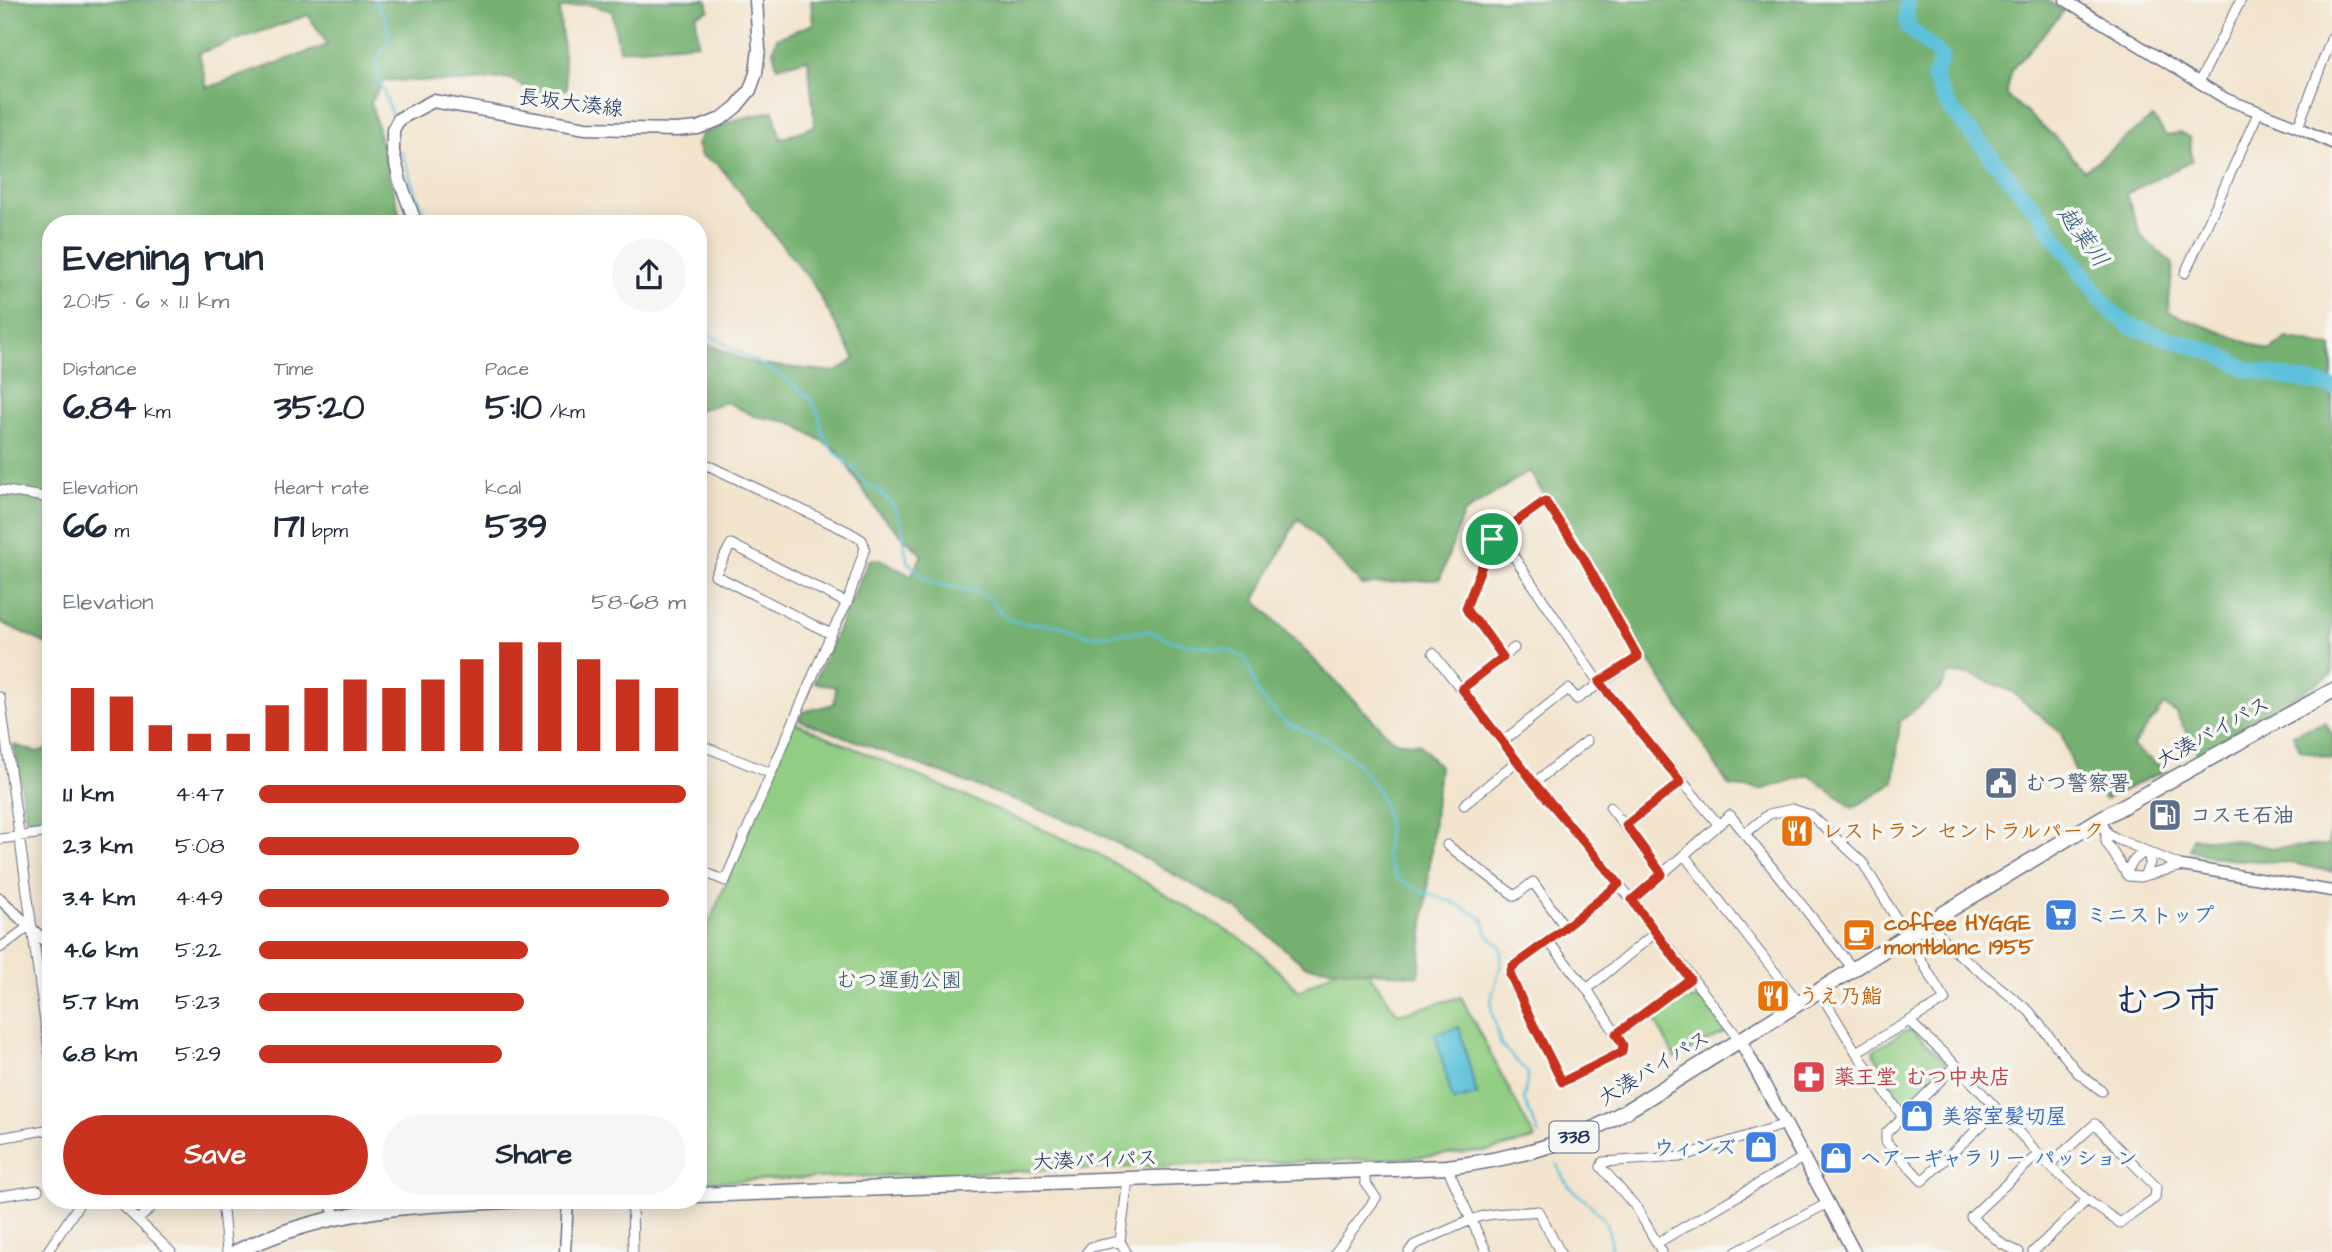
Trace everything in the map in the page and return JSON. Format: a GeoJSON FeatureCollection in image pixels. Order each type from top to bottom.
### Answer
{"type":"FeatureCollection","features":[{"type":"Feature","properties":{"kind":"highway","name":"大湊バイパス"},"geometry":{"type":"LineString","coordinates":[[707,1195],[1447,1167],[1518,1156],[1554,1145],[1592,1130],[1908,934],[2103,826],[2332,691]]}},
{"type":"Feature","properties":{"kind":"highway"},"geometry":{"type":"LineString","coordinates":[[236,1252],[285,1231],[335,1217],[379,1209]]}},
{"type":"Feature","properties":{"kind":"main road","name":"長坂大湊線"},"geometry":{"type":"LineString","coordinates":[[413,215],[393,152],[393,130],[399,119],[433,101],[586,128],[698,128],[721,119],[736,107],[750,89],[756,73],[759,49],[756,0]]}},
{"type":"Feature","properties":{"kind":"main road"},"geometry":{"type":"LineString","coordinates":[[1740,1040],[1854,1252]]}},
{"type":"Feature","properties":{"kind":"street"},"geometry":{"type":"LineString","coordinates":[[2065,0],[2226,99],[2332,143]]}},
{"type":"Feature","properties":{"kind":"street"},"geometry":{"type":"LineString","coordinates":[[2199,82],[2241,0]]}},
{"type":"Feature","properties":{"kind":"street"},"geometry":{"type":"LineString","coordinates":[[2298,127],[2332,37]]}},
{"type":"Feature","properties":{"kind":"street"},"geometry":{"type":"LineString","coordinates":[[2185,273],[2259,111]]}},
{"type":"Feature","properties":{"kind":"street"},"geometry":{"type":"LineString","coordinates":[[707,465],[862,540],[865,548],[846,603],[725,881],[707,873]]}},
{"type":"Feature","properties":{"kind":"street"},"geometry":{"type":"LineString","coordinates":[[0,490],[42,497]]}},
{"type":"Feature","properties":{"kind":"street"},"geometry":{"type":"LineString","coordinates":[[1502,742],[1568,689],[1577,699],[1638,657],[1575,546],[1545,501],[1492,539],[1466,608],[1503,657]]}},
{"type":"Feature","properties":{"kind":"street"},"geometry":{"type":"LineString","coordinates":[[1498,533],[1599,682],[1719,825]]}},
{"type":"Feature","properties":{"kind":"street"},"geometry":{"type":"LineString","coordinates":[[831,634],[715,575],[731,544],[846,603]]}},
{"type":"Feature","properties":{"kind":"street"},"geometry":{"type":"LineString","coordinates":[[1462,689],[1514,648]]}},
{"type":"Feature","properties":{"kind":"street"},"geometry":{"type":"LineString","coordinates":[[1433,653],[1534,783],[1632,900],[1690,979],[1740,1040]]}},
{"type":"Feature","properties":{"kind":"street"},"geometry":{"type":"LineString","coordinates":[[0,697],[42,1007]]}},
{"type":"Feature","properties":{"kind":"street"},"geometry":{"type":"LineString","coordinates":[[1534,783],[1587,741]]}},
{"type":"Feature","properties":{"kind":"street"},"geometry":{"type":"LineString","coordinates":[[707,748],[770,773]]}},
{"type":"Feature","properties":{"kind":"street"},"geometry":{"type":"LineString","coordinates":[[1464,804],[1517,761]]}},
{"type":"Feature","properties":{"kind":"street"},"geometry":{"type":"LineString","coordinates":[[1626,825],[1681,782]]}},
{"type":"Feature","properties":{"kind":"street"},"geometry":{"type":"LineString","coordinates":[[1610,807],[1662,874]]}},
{"type":"Feature","properties":{"kind":"street"},"geometry":{"type":"LineString","coordinates":[[1746,833],[1769,814],[1792,809],[1811,815],[1863,863],[1908,934],[1945,1000],[1856,1052]]}},
{"type":"Feature","properties":{"kind":"street"},"geometry":{"type":"LineString","coordinates":[[1632,900],[1730,815],[1853,969]]}},
{"type":"Feature","properties":{"kind":"street"},"geometry":{"type":"LineString","coordinates":[[2103,826],[2147,851],[2182,866],[2332,891]]}},
{"type":"Feature","properties":{"kind":"street"},"geometry":{"type":"LineString","coordinates":[[2103,826],[2106,842],[2126,874],[2134,878],[2182,866]]}},
{"type":"Feature","properties":{"kind":"street"},"geometry":{"type":"LineString","coordinates":[[0,839],[42,833]]}},
{"type":"Feature","properties":{"kind":"street"},"geometry":{"type":"LineString","coordinates":[[1447,845],[1515,896],[1534,882],[1565,927]]}},
{"type":"Feature","properties":{"kind":"street"},"geometry":{"type":"LineString","coordinates":[[2126,874],[2135,858],[2147,851]]}},
{"type":"Feature","properties":{"kind":"street"},"geometry":{"type":"LineString","coordinates":[[2144,876],[2150,863],[2147,851]]}},
{"type":"Feature","properties":{"kind":"street"},"geometry":{"type":"LineString","coordinates":[[1684,855],[1799,1003]]}},
{"type":"Feature","properties":{"kind":"street"},"geometry":{"type":"LineString","coordinates":[[1548,941],[1587,989],[1623,1045],[1622,1052],[1562,1082],[1510,974],[1512,967],[1619,884]]}},
{"type":"Feature","properties":{"kind":"street"},"geometry":{"type":"LineString","coordinates":[[0,899],[42,939]]}},
{"type":"Feature","properties":{"kind":"street"},"geometry":{"type":"LineString","coordinates":[[1932,920],[1950,947],[2029,1012],[2078,1073],[2102,1091]]}},
{"type":"Feature","properties":{"kind":"street"},"geometry":{"type":"LineString","coordinates":[[0,948],[30,929]]}},
{"type":"Feature","properties":{"kind":"street"},"geometry":{"type":"LineString","coordinates":[[1587,989],[1655,933]]}},
{"type":"Feature","properties":{"kind":"street"},"geometry":{"type":"LineString","coordinates":[[1616,1034],[1690,979]]}},
{"type":"Feature","properties":{"kind":"street"},"geometry":{"type":"LineString","coordinates":[[1819,990],[1856,1052],[1903,1117]]}},
{"type":"Feature","properties":{"kind":"street"},"geometry":{"type":"LineString","coordinates":[[1909,1021],[1956,1065],[2038,1154],[2049,1165],[2087,1200],[2120,1223],[2155,1198],[2156,1188],[2095,1124],[2049,1165]]}},
{"type":"Feature","properties":{"kind":"street"},"geometry":{"type":"LineString","coordinates":[[1956,1065],[1886,1133],[1886,1142],[1922,1181],[1998,1110]]}},
{"type":"Feature","properties":{"kind":"street"},"geometry":{"type":"LineString","coordinates":[[1786,1124],[1680,1157],[1603,1161],[1601,1167],[1636,1207],[1659,1247],[1804,1157]]}},
{"type":"Feature","properties":{"kind":"street"},"geometry":{"type":"LineString","coordinates":[[0,1138],[42,1131]]}},
{"type":"Feature","properties":{"kind":"street"},"geometry":{"type":"LineString","coordinates":[[2019,1252],[2000,1248],[1971,1217],[2038,1154]]}},
{"type":"Feature","properties":{"kind":"street"},"geometry":{"type":"LineString","coordinates":[[1447,1167],[1487,1252]]}},
{"type":"Feature","properties":{"kind":"street"},"geometry":{"type":"LineString","coordinates":[[1336,1252],[1376,1198],[1365,1182],[1365,1170]]}},
{"type":"Feature","properties":{"kind":"street"},"geometry":{"type":"LineString","coordinates":[[1126,1252],[1120,1241],[1128,1180]]}},
{"type":"Feature","properties":{"kind":"street"},"geometry":{"type":"LineString","coordinates":[[0,1196],[38,1190]]}},
{"type":"Feature","properties":{"kind":"street"},"geometry":{"type":"LineString","coordinates":[[2033,1252],[2087,1200]]}},
{"type":"Feature","properties":{"kind":"street"},"geometry":{"type":"LineString","coordinates":[[1736,1252],[1828,1203]]}},
{"type":"Feature","properties":{"kind":"street"},"geometry":{"type":"LineString","coordinates":[[47,1252],[76,1209]]}},
{"type":"Feature","properties":{"kind":"street"},"geometry":{"type":"LineString","coordinates":[[126,1209],[172,1252]]}},
{"type":"Feature","properties":{"kind":"street"},"geometry":{"type":"LineString","coordinates":[[138,1220],[150,1209]]}},
{"type":"Feature","properties":{"kind":"street"},"geometry":{"type":"LineString","coordinates":[[223,1209],[227,1252]]}},
{"type":"Feature","properties":{"kind":"street"},"geometry":{"type":"LineString","coordinates":[[333,1209],[335,1217]]}},
{"type":"Feature","properties":{"kind":"street"},"geometry":{"type":"LineString","coordinates":[[565,1252],[567,1209]]}},
{"type":"Feature","properties":{"kind":"street"},"geometry":{"type":"LineString","coordinates":[[632,1209],[633,1252]]}},
{"type":"Feature","properties":{"kind":"street"},"geometry":{"type":"LineString","coordinates":[[1409,1252],[1414,1245],[1482,1215],[1538,1211],[1560,1252]]}},
{"type":"Feature","properties":{"kind":"street"},"geometry":{"type":"LineString","coordinates":[[1087,1252],[1091,1247],[1120,1241]]}},
{"type":"Feature","properties":{"kind":"green space"},"geometry":{"type":"Polygon","coordinates":[[[0,0],[707,0],[709,10],[696,15],[698,43],[619,50],[612,11],[587,4],[559,9],[567,89],[536,93],[508,78],[461,82],[384,80],[371,102],[400,215],[42,215],[42,642],[0,622],[0,0]],[[308,15],[199,53],[207,88],[328,45],[308,15]]]}},
{"type":"Feature","properties":{"kind":"green space"},"geometry":{"type":"Polygon","coordinates":[[[811,0],[2046,0],[2064,11],[2012,69],[2006,95],[2055,137],[2084,171],[2153,117],[2166,136],[2180,133],[2190,138],[2192,161],[2126,194],[2142,237],[2173,264],[2168,312],[2270,351],[2286,338],[2332,347],[2332,674],[2198,754],[2176,713],[2164,705],[2132,747],[2166,770],[2105,799],[2076,774],[2061,733],[2011,691],[1972,675],[1949,674],[1940,689],[1900,721],[1894,783],[1853,808],[1809,775],[1761,790],[1729,786],[1529,471],[1463,514],[1440,579],[1362,585],[1298,518],[1255,600],[1394,741],[1419,744],[1439,766],[1419,976],[1305,966],[1237,909],[1089,828],[799,720],[802,712],[834,704],[836,687],[814,683],[869,560],[880,559],[911,576],[922,555],[878,512],[837,450],[790,422],[754,416],[727,402],[707,408],[707,344],[755,364],[836,372],[855,359],[813,284],[718,164],[701,156],[697,145],[701,135],[735,120],[773,111],[781,139],[815,126],[808,59],[777,67],[773,50],[777,38],[813,24],[811,0]]]}},
{"type":"Feature","properties":{"kind":"green space","name":"むつ運動公園"},"geometry":{"type":"Polygon","coordinates":[[[793,722],[1095,852],[1254,947],[1299,991],[1358,957],[1398,1014],[1461,997],[1535,1139],[1492,1150],[1405,1158],[707,1182],[707,928],[793,722]]]}},
{"type":"Feature","properties":{"kind":"green space"},"geometry":{"type":"Polygon","coordinates":[[[2325,722],[2332,734],[2332,759],[2300,750],[2293,734],[2325,722]]]}},
{"type":"Feature","properties":{"kind":"green space"},"geometry":{"type":"Polygon","coordinates":[[[14,745],[36,752],[42,750],[42,817],[26,820],[14,745]]]}},
{"type":"Feature","properties":{"kind":"green space"},"geometry":{"type":"Polygon","coordinates":[[[2332,815],[2332,872],[2289,863],[2214,857],[2190,849],[2193,838],[2242,841],[2272,848],[2328,845],[2332,815]]]}},
{"type":"Feature","properties":{"kind":"green space"},"geometry":{"type":"Polygon","coordinates":[[[1676,997],[1704,1001],[1726,1032],[1675,1058],[1651,1013],[1676,997]]]}},
{"type":"Feature","properties":{"kind":"green space"},"geometry":{"type":"Polygon","coordinates":[[[1906,1030],[1912,1030],[1945,1061],[1945,1071],[1910,1102],[1898,1101],[1873,1051],[1906,1030]]]}},
{"type":"Feature","properties":{"kind":"water"},"geometry":{"type":"Polygon","coordinates":[[[1459,1027],[1477,1095],[1453,1101],[1435,1034],[1459,1027]]]}},
{"type":"Feature","properties":{"kind":"waterway"},"geometry":{"type":"LineString","coordinates":[[375,0],[386,20],[389,37],[377,62],[377,73],[392,115]]}},
{"type":"Feature","properties":{"kind":"waterway","name":"越葉川"},"geometry":{"type":"LineString","coordinates":[[1908,0],[1908,27],[1942,57],[1934,78],[1947,104],[2035,209],[2107,307],[2129,326],[2218,354],[2247,369],[2332,387]]}},
{"type":"Feature","properties":{"kind":"waterway"},"geometry":{"type":"LineString","coordinates":[[402,152],[415,192],[426,215]]}},
{"type":"Feature","properties":{"kind":"waterway"},"geometry":{"type":"LineString","coordinates":[[707,334],[783,377],[810,398],[819,415],[823,434],[832,449],[868,486],[893,505],[901,522],[907,561],[921,575],[934,583],[985,594],[1006,618],[1016,622],[1061,626],[1090,636],[1149,631],[1177,643],[1228,650],[1244,658],[1258,694],[1279,717],[1330,742],[1354,760],[1378,790],[1384,806],[1388,826],[1386,856],[1397,879],[1455,903],[1483,919],[1487,934],[1501,947],[1501,964],[1491,1000],[1492,1013],[1501,1045],[1528,1073],[1524,1100],[1539,1135]]}},
{"type":"Feature","properties":{"kind":"waterway"},"geometry":{"type":"LineString","coordinates":[[1557,1164],[1571,1188],[1598,1212],[1605,1222],[1610,1235],[1611,1252]]}},
{"type":"Feature","properties":{"kind":"place","name":"むつ警察署"},"geometry":{"type":"Point","coordinates":[2001,783]}},
{"type":"Feature","properties":{"kind":"place","name":"コスモ石油"},"geometry":{"type":"Point","coordinates":[2165,815]}},
{"type":"Feature","properties":{"kind":"place","name":"レストラン セントラルパーク"},"geometry":{"type":"Point","coordinates":[1797,831]}},
{"type":"Feature","properties":{"kind":"place","name":"ミニストップ"},"geometry":{"type":"Point","coordinates":[2061,915]}},
{"type":"Feature","properties":{"kind":"place","name":"coffee HYGGE montblanc 1955"},"geometry":{"type":"Point","coordinates":[1859,935]}},
{"type":"Feature","properties":{"kind":"place","name":"うえ乃鮨"},"geometry":{"type":"Point","coordinates":[1773,996]}},
{"type":"Feature","properties":{"kind":"place","name":"薬王堂 むつ中央店"},"geometry":{"type":"Point","coordinates":[1809,1077]}},
{"type":"Feature","properties":{"kind":"place","name":"美容室髪切屋"},"geometry":{"type":"Point","coordinates":[1917,1116]}},
{"type":"Feature","properties":{"kind":"place","name":"ウィンズ"},"geometry":{"type":"Point","coordinates":[1761,1147]}},
{"type":"Feature","properties":{"kind":"place","name":"ヘアーギャラリー パッション"},"geometry":{"type":"Point","coordinates":[1836,1158]}},
{"type":"Feature","properties":{"kind":"district","name":"むつ市"},"geometry":{"type":"Point","coordinates":[2167,1001]}},
{"type":"Feature","properties":{"kind":"route"},"geometry":{"type":"LineString","coordinates":[[1545,501],[1583,557],[1638,657],[1599,682],[1681,782],[1626,825],[1662,874],[1632,900],[1690,979],[1616,1034],[1623,1045],[1622,1052],[1562,1082],[1510,974],[1512,967],[1619,884],[1534,783],[1462,689],[1503,657],[1466,608],[1492,539],[1545,501]]}}]}
